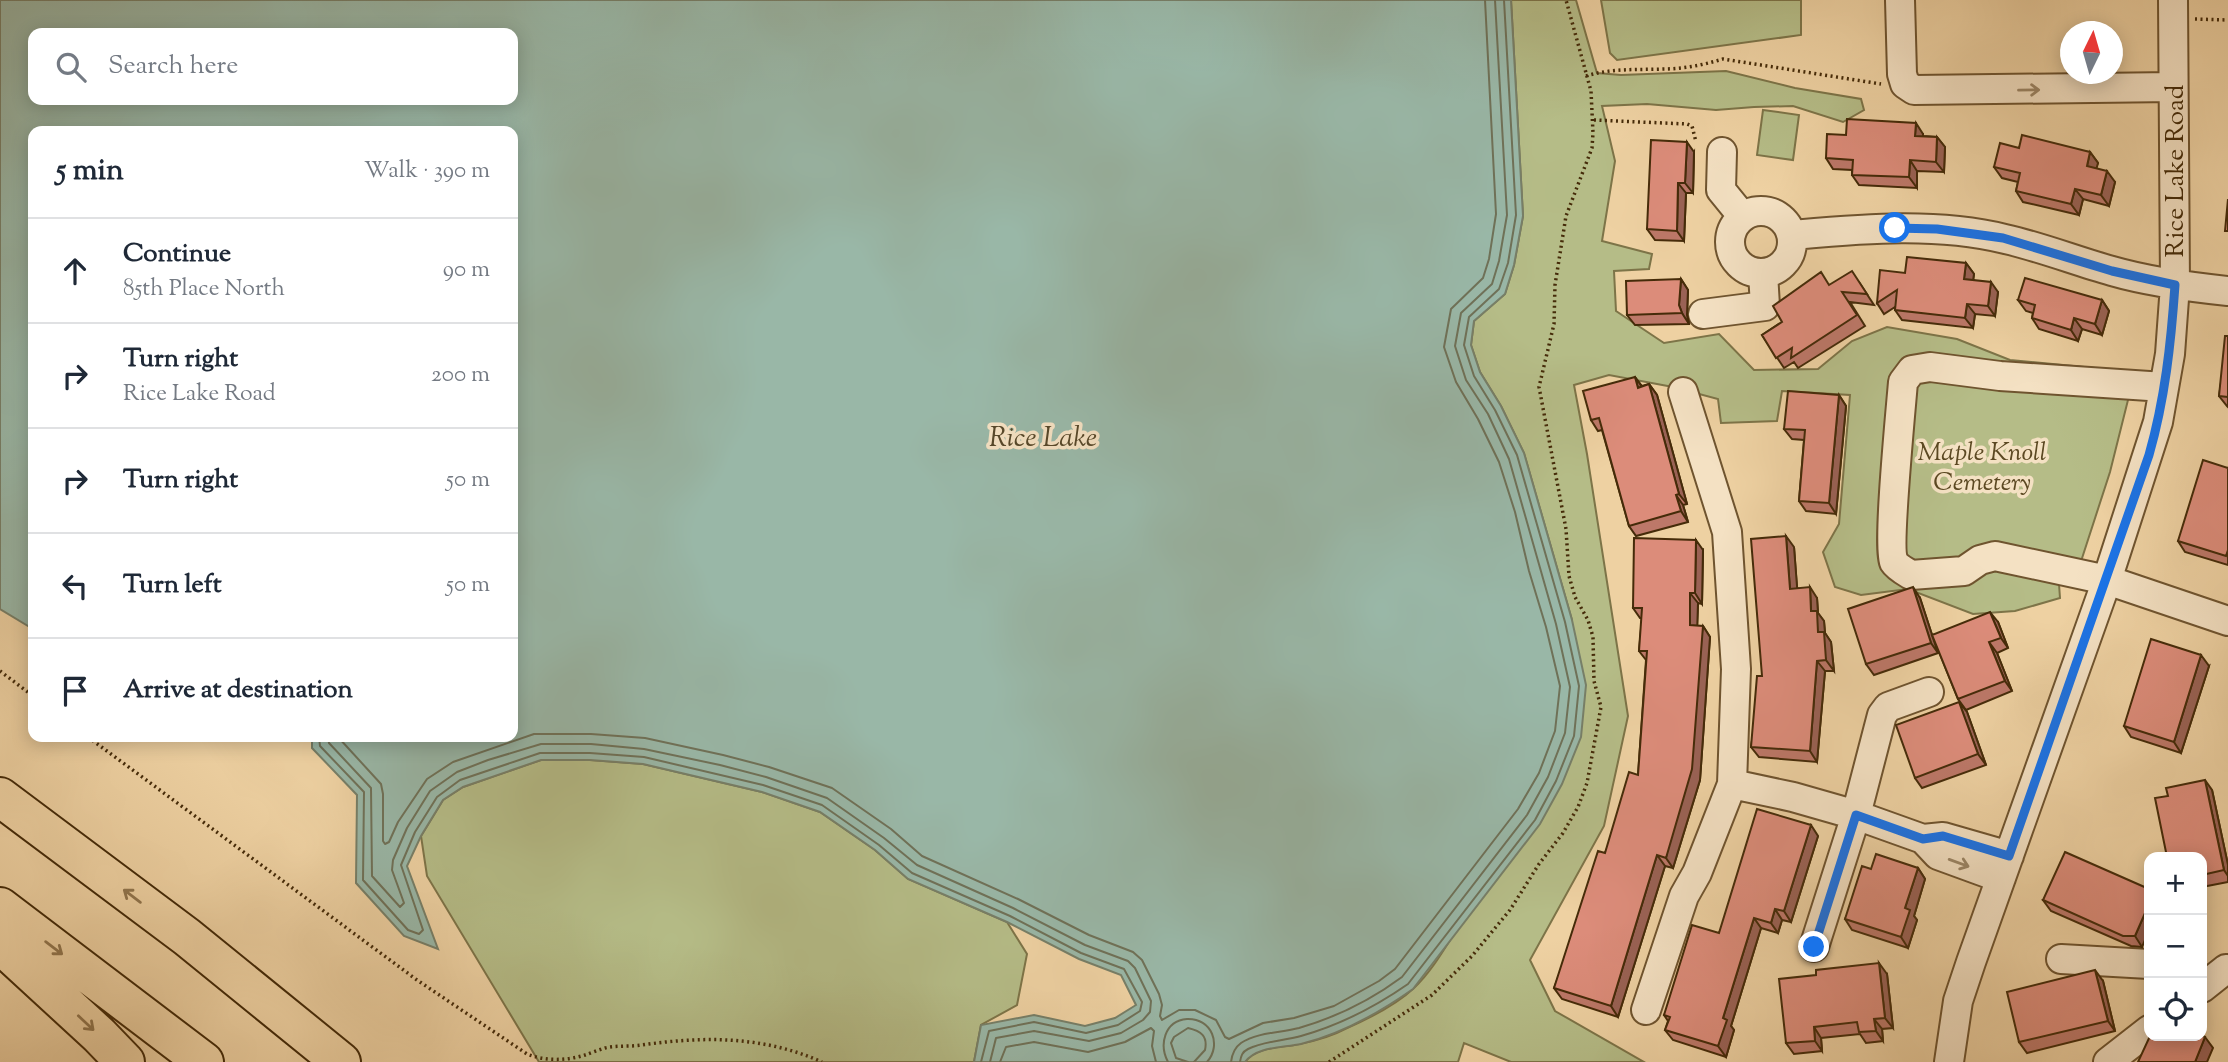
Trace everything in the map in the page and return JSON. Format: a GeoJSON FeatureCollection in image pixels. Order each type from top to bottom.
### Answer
{"type":"FeatureCollection","features":[{"type":"Feature","properties":{"kind":"highway"},"geometry":{"type":"LineString","coordinates":[[0,797],[187,937],[341,1062]]}},
{"type":"Feature","properties":{"kind":"highway"},"geometry":{"type":"LineString","coordinates":[[0,907],[204,1062]]}},
{"type":"Feature","properties":{"kind":"highway"},"geometry":{"type":"LineString","coordinates":[[187,937],[372,1062]]}},
{"type":"Feature","properties":{"kind":"highway"},"geometry":{"type":"LineString","coordinates":[[0,944],[125,1062]]}},
{"type":"Feature","properties":{"kind":"street"},"geometry":{"type":"LineString","coordinates":[[1900,0],[1901,65],[1905,84],[1914,90],[2173,87]]}},
{"type":"Feature","properties":{"kind":"street","name":"Rice Lake Road"},"geometry":{"type":"LineString","coordinates":[[1949,1062],[1958,1001],[2107,580],[2158,422],[2170,354],[2175,285],[2173,87],[2181,10]]}},
{"type":"Feature","properties":{"kind":"street"},"geometry":{"type":"LineString","coordinates":[[1709,147],[1721,190],[1743,217]]}},
{"type":"Feature","properties":{"kind":"street"},"geometry":{"type":"LineString","coordinates":[[1759,211],[1770,212],[1787,225],[1792,235],[1790,254],[1785,262],[1777,269],[1763,273],[1749,271],[1741,266],[1730,249],[1733,228],[1743,217],[1759,211]]}},
{"type":"Feature","properties":{"kind":"street"},"geometry":{"type":"LineString","coordinates":[[1792,235],[1895,228],[1971,233],[2003,238],[2112,271],[2175,285],[2228,291]]}},
{"type":"Feature","properties":{"kind":"street"},"geometry":{"type":"LineString","coordinates":[[1703,314],[1765,306],[1763,273]]}},
{"type":"Feature","properties":{"kind":"street"},"geometry":{"type":"LineString","coordinates":[[2164,387],[2000,376],[1930,367],[1912,370],[1903,382],[1892,552],[1895,562],[1911,575],[1964,571],[1980,559],[1995,556],[2107,580],[2228,621]]}},
{"type":"Feature","properties":{"kind":"street"},"geometry":{"type":"LineString","coordinates":[[1646,1010],[1684,896],[1697,873],[1732,784],[1736,669],[1727,532],[1683,392]]}},
{"type":"Feature","properties":{"kind":"street"},"geometry":{"type":"LineString","coordinates":[[1814,947],[1856,815],[1882,716],[1888,707],[1929,692]]}},
{"type":"Feature","properties":{"kind":"street"},"geometry":{"type":"LineString","coordinates":[[1732,784],[1793,797],[1856,815],[1923,839],[1943,836],[2005,867]]}},
{"type":"Feature","properties":{"kind":"street"},"geometry":{"type":"LineString","coordinates":[[2061,959],[2144,964]]}},
{"type":"Feature","properties":{"kind":"street"},"geometry":{"type":"LineString","coordinates":[[2207,983],[2221,970]]}},
{"type":"Feature","properties":{"kind":"street"},"geometry":{"type":"LineString","coordinates":[[2108,1062],[2144,1034]]}},
{"type":"Feature","properties":{"kind":"path"},"geometry":{"type":"LineString","coordinates":[[1329,1062],[1432,995],[1472,957],[1510,910],[1539,864],[1563,833],[1578,807],[1587,783],[1601,707],[1594,681],[1593,637],[1588,620],[1575,597],[1569,576],[1566,529],[1539,387],[1554,324],[1555,285],[1566,216],[1592,148],[1594,120],[1593,101],[1566,0]]}},
{"type":"Feature","properties":{"kind":"path"},"geometry":{"type":"LineString","coordinates":[[2181,10],[2228,20]]}},
{"type":"Feature","properties":{"kind":"path"},"geometry":{"type":"LineString","coordinates":[[1586,76],[1603,71],[1679,68],[1723,59],[1880,85],[1905,84]]}},
{"type":"Feature","properties":{"kind":"path"},"geometry":{"type":"LineString","coordinates":[[1594,120],[1687,124],[1692,126],[1709,147]]}},
{"type":"Feature","properties":{"kind":"path"},"geometry":{"type":"LineString","coordinates":[[0,671],[28,692]]}},
{"type":"Feature","properties":{"kind":"path"},"geometry":{"type":"LineString","coordinates":[[95,742],[417,980],[527,1054],[547,1059],[575,1058],[603,1048],[700,1038],[732,1039],[780,1048],[822,1062]]}},
{"type":"Feature","properties":{"kind":"green space","name":"Maple Knoll Cemetery"},"geometry":{"type":"Polygon","coordinates":[[[1511,0],[1576,0],[1597,73],[1621,75],[1726,71],[1795,88],[1861,99],[1864,110],[1843,122],[1793,106],[1716,110],[1647,104],[1602,106],[1615,161],[1602,241],[1652,254],[1649,269],[1614,271],[1616,311],[1664,343],[1719,334],[1754,370],[1818,369],[1852,341],[1887,327],[1957,339],[2010,360],[2135,372],[2110,472],[2073,586],[2059,584],[2060,598],[2015,611],[1973,614],[1908,589],[1861,595],[1835,587],[1823,552],[1839,524],[1850,395],[1782,391],[1777,421],[1721,423],[1718,399],[1673,387],[1609,375],[1574,385],[1628,716],[1604,826],[1530,960],[1555,1011],[1644,1062],[1511,1062],[1464,1043],[1458,1062],[1245,1062],[1262,1050],[1317,1040],[1363,1021],[1407,994],[1431,968],[1455,932],[1572,620],[1524,453],[1501,406],[1480,372],[1471,345],[1474,321],[1505,294],[1514,265],[1523,216],[1511,0]]]}},
{"type":"Feature","properties":{"kind":"green space"},"geometry":{"type":"Polygon","coordinates":[[[1601,0],[1801,0],[1801,35],[1617,60],[1610,53],[1601,0]]]}},
{"type":"Feature","properties":{"kind":"green space"},"geometry":{"type":"Polygon","coordinates":[[[1763,110],[1799,115],[1793,160],[1757,155],[1763,110]]]}},
{"type":"Feature","properties":{"kind":"green space"},"geometry":{"type":"Polygon","coordinates":[[[541,760],[643,764],[762,792],[820,812],[875,850],[908,879],[1007,922],[1027,954],[1017,1005],[981,1025],[974,1062],[539,1062],[427,876],[421,836],[443,800],[463,787],[541,760]]]}},
{"type":"Feature","properties":{"kind":"water","name":"Rice Lake"},"geometry":{"type":"Polygon","coordinates":[[[0,0],[1511,0],[1523,216],[1514,265],[1505,294],[1474,321],[1471,345],[1480,372],[1501,406],[1524,453],[1572,620],[1586,685],[1581,737],[1562,784],[1540,824],[1413,989],[1373,1014],[1331,1035],[1301,1044],[1263,1050],[1245,1062],[974,1062],[981,1025],[1034,1015],[1085,1026],[1115,1018],[1136,1005],[1121,975],[1079,959],[1007,922],[908,879],[875,850],[820,812],[762,792],[643,764],[541,760],[463,787],[443,800],[407,866],[438,949],[404,936],[356,883],[357,795],[312,748],[312,742],[518,742],[518,126],[28,126],[28,626],[0,609],[0,0]]]}},
{"type":"Feature","properties":{"kind":"building"},"geometry":{"type":"Polygon","coordinates":[[[1847,119],[1916,123],[1915,136],[1937,137],[1936,162],[1910,160],[1909,177],[1852,175],[1853,160],[1826,158],[1827,134],[1846,135],[1847,119]]]}},
{"type":"Feature","properties":{"kind":"building"},"geometry":{"type":"Polygon","coordinates":[[[2022,135],[2090,152],[2087,166],[2107,171],[2101,195],[2075,189],[2071,204],[2016,191],[2020,173],[1994,167],[2000,143],[2019,148],[2022,135]]]}},
{"type":"Feature","properties":{"kind":"building"},"geometry":{"type":"Polygon","coordinates":[[[1651,140],[1687,142],[1685,183],[1678,183],[1677,231],[1647,229],[1651,140]]]}},
{"type":"Feature","properties":{"kind":"building"},"geometry":{"type":"Polygon","coordinates":[[[2228,199],[2228,231],[2225,231],[2228,199]]]}},
{"type":"Feature","properties":{"kind":"building"},"geometry":{"type":"Polygon","coordinates":[[[1907,257],[1966,263],[1964,279],[1991,282],[1988,306],[1967,304],[1965,318],[1895,310],[1897,290],[1877,303],[1880,270],[1905,273],[1907,257]]]}},
{"type":"Feature","properties":{"kind":"building"},"geometry":{"type":"Polygon","coordinates":[[[1852,271],[1867,294],[1842,292],[1857,315],[1791,358],[1792,348],[1776,358],[1762,335],[1782,322],[1773,306],[1821,272],[1829,285],[1852,271]]]}},
{"type":"Feature","properties":{"kind":"building"},"geometry":{"type":"Polygon","coordinates":[[[2025,278],[2102,300],[2095,324],[2074,318],[2071,330],[2032,318],[2035,305],[2018,300],[2025,278]]]}},
{"type":"Feature","properties":{"kind":"building"},"geometry":{"type":"Polygon","coordinates":[[[1681,279],[1679,305],[1682,313],[1627,315],[1626,281],[1681,279]]]}},
{"type":"Feature","properties":{"kind":"building"},"geometry":{"type":"Polygon","coordinates":[[[2225,336],[2228,336],[2228,397],[2219,396],[2225,336]]]}},
{"type":"Feature","properties":{"kind":"building"},"geometry":{"type":"Polygon","coordinates":[[[1635,377],[1638,388],[1649,384],[1679,494],[1676,495],[1681,511],[1629,526],[1599,418],[1591,420],[1583,391],[1635,377]]]}},
{"type":"Feature","properties":{"kind":"building"},"geometry":{"type":"Polygon","coordinates":[[[1788,391],[1839,395],[1829,503],[1799,501],[1805,430],[1784,429],[1788,391]]]}},
{"type":"Feature","properties":{"kind":"building"},"geometry":{"type":"Polygon","coordinates":[[[2203,460],[2228,468],[2226,556],[2178,541],[2203,460]]]}},
{"type":"Feature","properties":{"kind":"building"},"geometry":{"type":"Polygon","coordinates":[[[1786,536],[1790,589],[1810,587],[1811,611],[1817,611],[1818,632],[1824,632],[1826,660],[1817,661],[1810,751],[1751,747],[1757,676],[1762,676],[1751,539],[1786,536]]]}},
{"type":"Feature","properties":{"kind":"building"},"geometry":{"type":"Polygon","coordinates":[[[1634,538],[1696,540],[1695,593],[1690,593],[1690,625],[1703,626],[1692,769],[1666,858],[1657,855],[1611,1006],[1554,988],[1598,851],[1605,853],[1629,772],[1638,775],[1647,651],[1639,651],[1642,608],[1633,608],[1634,538]]]}},
{"type":"Feature","properties":{"kind":"building"},"geometry":{"type":"Polygon","coordinates":[[[1913,587],[1931,643],[1866,664],[1848,609],[1913,587]]]}},
{"type":"Feature","properties":{"kind":"building"},"geometry":{"type":"Polygon","coordinates":[[[1990,612],[2001,638],[1989,642],[2005,681],[1958,699],[1932,635],[1990,612]]]}},
{"type":"Feature","properties":{"kind":"building"},"geometry":{"type":"Polygon","coordinates":[[[2151,639],[2201,655],[2174,742],[2124,726],[2151,639]]]}},
{"type":"Feature","properties":{"kind":"building"},"geometry":{"type":"Polygon","coordinates":[[[1959,702],[1978,754],[1915,778],[1896,725],[1959,702]]]}},
{"type":"Feature","properties":{"kind":"building"},"geometry":{"type":"Polygon","coordinates":[[[2205,780],[2224,870],[2207,874],[2207,852],[2166,852],[2155,798],[2168,796],[2166,788],[2205,780]]]}},
{"type":"Feature","properties":{"kind":"building"},"geometry":{"type":"Polygon","coordinates":[[[1757,809],[1811,825],[1784,911],[1775,909],[1771,923],[1754,918],[1723,1018],[1727,1020],[1718,1046],[1665,1030],[1670,1017],[1664,1015],[1692,925],[1719,933],[1757,809]]]}},
{"type":"Feature","properties":{"kind":"building"},"geometry":{"type":"Polygon","coordinates":[[[2065,852],[2144,887],[2144,915],[2135,936],[2123,936],[2043,900],[2065,852]]]}},
{"type":"Feature","properties":{"kind":"building"},"geometry":{"type":"Polygon","coordinates":[[[1876,854],[1918,868],[1905,908],[1910,910],[1901,937],[1845,919],[1862,866],[1871,869],[1876,854]]]}},
{"type":"Feature","properties":{"kind":"building"},"geometry":{"type":"Polygon","coordinates":[[[1879,963],[1885,1018],[1874,1019],[1876,1031],[1859,1032],[1857,1022],[1814,1027],[1815,1041],[1786,1043],[1779,979],[1816,975],[1816,970],[1879,963]]]}},
{"type":"Feature","properties":{"kind":"building"},"geometry":{"type":"Polygon","coordinates":[[[2095,970],[2108,1021],[2019,1042],[2007,992],[2095,970]]]}},
{"type":"Feature","properties":{"kind":"building"},"geometry":{"type":"Polygon","coordinates":[[[2148,1041],[2203,1041],[2195,1062],[2138,1062],[2148,1041]]]}},
{"type":"Feature","properties":{"kind":"route"},"geometry":{"type":"LineString","coordinates":[[1814,947],[1856,815],[1923,839],[1943,836],[2009,856],[2149,455],[2170,354],[2175,285],[2112,271],[2003,238],[1937,229],[1895,228]]}}]}
